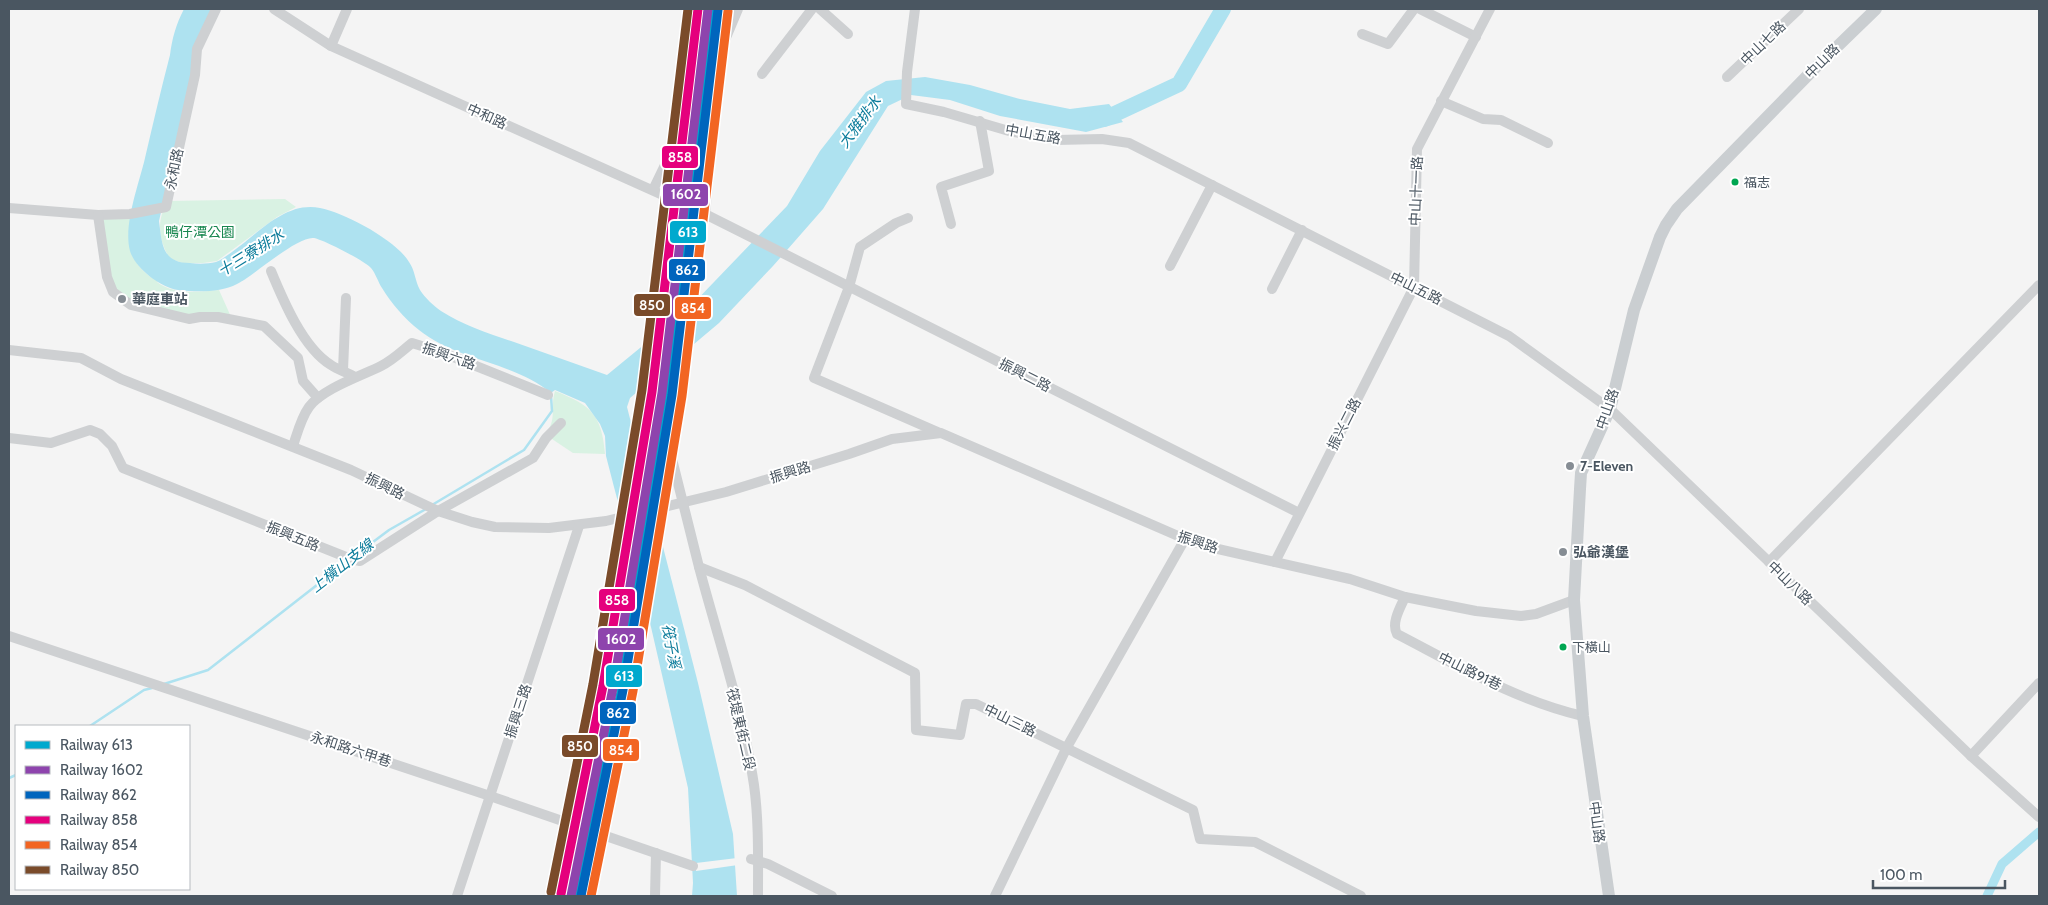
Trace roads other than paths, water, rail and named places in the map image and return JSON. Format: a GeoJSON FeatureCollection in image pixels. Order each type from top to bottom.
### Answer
{"type":"FeatureCollection","features":[{"type":"Feature","properties":{"kind":"main road","name":"中山路"},"geometry":{"type":"LineString","coordinates":[[1609,896],[1583,716],[1574,600],[1581,473],[1610,409],[1634,310],[1666,225],[1677,209],[1813,70],[1876,9]]}},
{"type":"Feature","properties":{"kind":"street","name":"永和路"},"geometry":{"type":"LineString","coordinates":[[9,208],[98,215],[130,214],[166,208],[195,76],[198,48],[216,9]]}},
{"type":"Feature","properties":{"kind":"street","name":"中和路"},"geometry":{"type":"LineString","coordinates":[[274,9],[331,46],[653,190],[752,238]]}},
{"type":"Feature","properties":{"kind":"street"},"geometry":{"type":"LineString","coordinates":[[331,46],[347,9]]}},
{"type":"Feature","properties":{"kind":"street"},"geometry":{"type":"LineString","coordinates":[[653,190],[722,47],[738,9]]}},
{"type":"Feature","properties":{"kind":"street"},"geometry":{"type":"LineString","coordinates":[[762,74],[812,9]]}},
{"type":"Feature","properties":{"kind":"street"},"geometry":{"type":"LineString","coordinates":[[820,9],[848,34]]}},
{"type":"Feature","properties":{"kind":"street","name":"中山五路"},"geometry":{"type":"LineString","coordinates":[[916,9],[907,72],[906,104],[980,121],[1009,131],[1056,140],[1102,138],[1129,143],[1509,336],[1610,409]]}},
{"type":"Feature","properties":{"kind":"street"},"geometry":{"type":"LineString","coordinates":[[1362,34],[1388,44],[1414,9]]}},
{"type":"Feature","properties":{"kind":"street"},"geometry":{"type":"LineString","coordinates":[[1420,9],[1476,37]]}},
{"type":"Feature","properties":{"kind":"street","name":"中山十一路"},"geometry":{"type":"LineString","coordinates":[[1414,287],[1417,149],[1490,9]]}},
{"type":"Feature","properties":{"kind":"street","name":"中山七路"},"geometry":{"type":"LineString","coordinates":[[1727,77],[1799,9]]}},
{"type":"Feature","properties":{"kind":"street"},"geometry":{"type":"LineString","coordinates":[[705,214],[722,47]]}},
{"type":"Feature","properties":{"kind":"street"},"geometry":{"type":"LineString","coordinates":[[1441,101],[1483,119],[1501,120],[1548,142]]}},
{"type":"Feature","properties":{"kind":"street"},"geometry":{"type":"LineString","coordinates":[[951,224],[942,187],[989,171],[980,121]]}},
{"type":"Feature","properties":{"kind":"street"},"geometry":{"type":"LineString","coordinates":[[1170,266],[1212,185]]}},
{"type":"Feature","properties":{"kind":"street"},"geometry":{"type":"LineString","coordinates":[[98,215],[107,277],[114,292],[132,305],[189,319],[218,317],[264,326],[298,358],[303,381],[318,398]]}},
{"type":"Feature","properties":{"kind":"street"},"geometry":{"type":"LineString","coordinates":[[908,218],[896,223],[860,247],[849,287],[814,378],[940,434]]}},
{"type":"Feature","properties":{"kind":"street"},"geometry":{"type":"LineString","coordinates":[[1272,289],[1302,230]]}},
{"type":"Feature","properties":{"kind":"street","name":"振興二路"},"geometry":{"type":"LineString","coordinates":[[752,238],[1299,513]]}},
{"type":"Feature","properties":{"kind":"street"},"geometry":{"type":"LineString","coordinates":[[271,271],[288,309],[308,343],[331,365],[355,377]]}},
{"type":"Feature","properties":{"kind":"street"},"geometry":{"type":"LineString","coordinates":[[1769,562],[2039,285]]}},
{"type":"Feature","properties":{"kind":"street","name":"振兴二路"},"geometry":{"type":"LineString","coordinates":[[1276,562],[1414,287]]}},
{"type":"Feature","properties":{"kind":"street"},"geometry":{"type":"LineString","coordinates":[[343,370],[346,298]]}},
{"type":"Feature","properties":{"kind":"street","name":"振興六路"},"geometry":{"type":"LineString","coordinates":[[292,446],[308,408],[318,398],[355,377],[382,365],[412,343],[449,355],[548,395]]}},
{"type":"Feature","properties":{"kind":"street","name":"振興路"},"geometry":{"type":"LineString","coordinates":[[9,350],[81,358],[121,379],[352,470],[438,512],[495,527],[549,528],[579,526],[726,492],[892,439],[940,434],[1185,539],[1350,579],[1405,597],[1476,612],[1521,616],[1536,614],[1574,600]]}},
{"type":"Feature","properties":{"kind":"street","name":"中山八路"},"geometry":{"type":"LineString","coordinates":[[1610,409],[1971,756],[2039,817]]}},
{"type":"Feature","properties":{"kind":"street","name":"振興五路"},"geometry":{"type":"LineString","coordinates":[[9,438],[51,443],[90,430],[100,434],[112,446],[123,468],[360,561],[438,512],[533,458],[546,438],[561,423]]}},
{"type":"Feature","properties":{"kind":"street"},"geometry":{"type":"LineString","coordinates":[[666,435],[681,502],[699,566]]}},
{"type":"Feature","properties":{"kind":"street","name":"振興三路"},"geometry":{"type":"LineString","coordinates":[[457,896],[579,526]]}},
{"type":"Feature","properties":{"kind":"street"},"geometry":{"type":"LineString","coordinates":[[995,896],[1067,748],[1185,539]]}},
{"type":"Feature","properties":{"kind":"street","name":"中山三路"},"geometry":{"type":"LineString","coordinates":[[699,566],[745,585],[820,622],[915,673],[916,730],[960,736],[966,704],[976,704],[1193,810],[1200,839],[1255,842],[1361,896]]}},
{"type":"Feature","properties":{"kind":"street","name":"筏堤東街二段"},"geometry":{"type":"LineString","coordinates":[[699,566],[740,716],[754,786],[755,859],[758,896]]}},
{"type":"Feature","properties":{"kind":"street","name":"中山路91巷"},"geometry":{"type":"LineString","coordinates":[[1405,597],[1396,617],[1394,629],[1397,634],[1501,687],[1558,710],[1583,716]]}},
{"type":"Feature","properties":{"kind":"street","name":"永和路六甲巷"},"geometry":{"type":"LineString","coordinates":[[9,636],[490,796],[693,866]]}},
{"type":"Feature","properties":{"kind":"street"},"geometry":{"type":"LineString","coordinates":[[1971,756],[2039,683]]}},
{"type":"Feature","properties":{"kind":"street"},"geometry":{"type":"LineString","coordinates":[[656,853],[656,896]]}},
{"type":"Feature","properties":{"kind":"street"},"geometry":{"type":"LineString","coordinates":[[755,859],[832,896]]}},
{"type":"Feature","properties":{"kind":"water"},"geometry":{"type":"Polygon","coordinates":[[[184,9],[212,9],[192,76],[159,221],[165,251],[169,256],[181,262],[200,264],[216,262],[284,214],[295,209],[307,207],[320,208],[356,221],[393,245],[411,265],[418,287],[422,293],[435,307],[449,316],[467,325],[607,375],[690,307],[787,206],[820,151],[866,92],[886,81],[925,77],[970,85],[1020,99],[1070,109],[1109,104],[1123,122],[1086,132],[1000,116],[950,100],[911,95],[888,106],[823,209],[773,266],[719,323],[630,398],[627,407],[698,683],[733,834],[737,896],[692,896],[688,788],[651,627],[606,456],[605,436],[600,424],[585,403],[555,390],[551,393],[520,374],[451,349],[434,340],[408,321],[390,300],[371,268],[353,256],[314,238],[297,243],[237,284],[223,289],[192,291],[171,288],[157,281],[137,264],[130,251],[128,241],[130,217],[173,37],[184,9]]]}},
{"type":"Feature","properties":{"kind":"waterway","name":"大雅排水"},"geometry":{"type":"LineString","coordinates":[[1097,118],[1104,119],[1179,84],[1223,9]]}},
{"type":"Feature","properties":{"kind":"waterway","name":"上橫山支線"},"geometry":{"type":"LineString","coordinates":[[432,505],[524,450],[552,411],[551,396]]}},
{"type":"Feature","properties":{"kind":"waterway","name":"上橫山支線"},"geometry":{"type":"LineString","coordinates":[[353,557],[389,530],[426,509]]}},
{"type":"Feature","properties":{"kind":"waterway","name":"上橫山支線"},"geometry":{"type":"LineString","coordinates":[[164,684],[208,670],[349,560]]}},
{"type":"Feature","properties":{"kind":"waterway","name":"上橫山支線"},"geometry":{"type":"LineString","coordinates":[[92,725],[144,690],[152,688]]}},
{"type":"Feature","properties":{"kind":"waterway","name":"上橫山支線"},"geometry":{"type":"LineString","coordinates":[[9,778],[15,775]]}},
{"type":"Feature","properties":{"kind":"waterway"},"geometry":{"type":"LineString","coordinates":[[1987,896],[2002,864],[2039,832]]}},
{"type":"Feature","properties":{"kind":"rail line","name":"850"},"geometry":{"type":"LineString","coordinates":[[551,892],[593,684],[642,390],[688,9]]}},
{"type":"Feature","properties":{"kind":"rail line","name":"858"},"geometry":{"type":"LineString","coordinates":[[561,894],[603,686],[652,392],[698,9]]}},
{"type":"Feature","properties":{"kind":"rail line","name":"1602"},"geometry":{"type":"LineString","coordinates":[[571,896],[613,688],[662,393],[708,9]]}},
{"type":"Feature","properties":{"kind":"rail line","name":"613"},"geometry":{"type":"LineString","coordinates":[[578,896],[621,692],[669,394],[714,9]]}},
{"type":"Feature","properties":{"kind":"rail line","name":"862"},"geometry":{"type":"LineString","coordinates":[[581,896],[623,690],[672,395],[718,10]]}},
{"type":"Feature","properties":{"kind":"rail line","name":"854"},"geometry":{"type":"LineString","coordinates":[[591,896],[633,691],[682,396],[728,11]]}},
{"type":"Feature","properties":{"kind":"place","name":"福志"},"geometry":{"type":"Point","coordinates":[1735,182]}},
{"type":"Feature","properties":{"kind":"place","name":"華庭車站"},"geometry":{"type":"Point","coordinates":[122,299]}},
{"type":"Feature","properties":{"kind":"place","name":"7-Eleven"},"geometry":{"type":"Point","coordinates":[1570,466]}},
{"type":"Feature","properties":{"kind":"place","name":"弘爺漢堡"},"geometry":{"type":"Point","coordinates":[1563,552]}},
{"type":"Feature","properties":{"kind":"place","name":"下橫山"},"geometry":{"type":"Point","coordinates":[1563,647]}},
{"type":"Feature","properties":{"kind":"park label","name":"鴨仔潭公園"},"geometry":{"type":"Point","coordinates":[200,232]}},
{"type":"Feature","properties":{"kind":"water label","name":"十三寮排水"},"geometry":{"type":"Point","coordinates":[251,253]}},
{"type":"Feature","properties":{"kind":"water label","name":"筏子溪"},"geometry":{"type":"Point","coordinates":[671,646]}}]}
